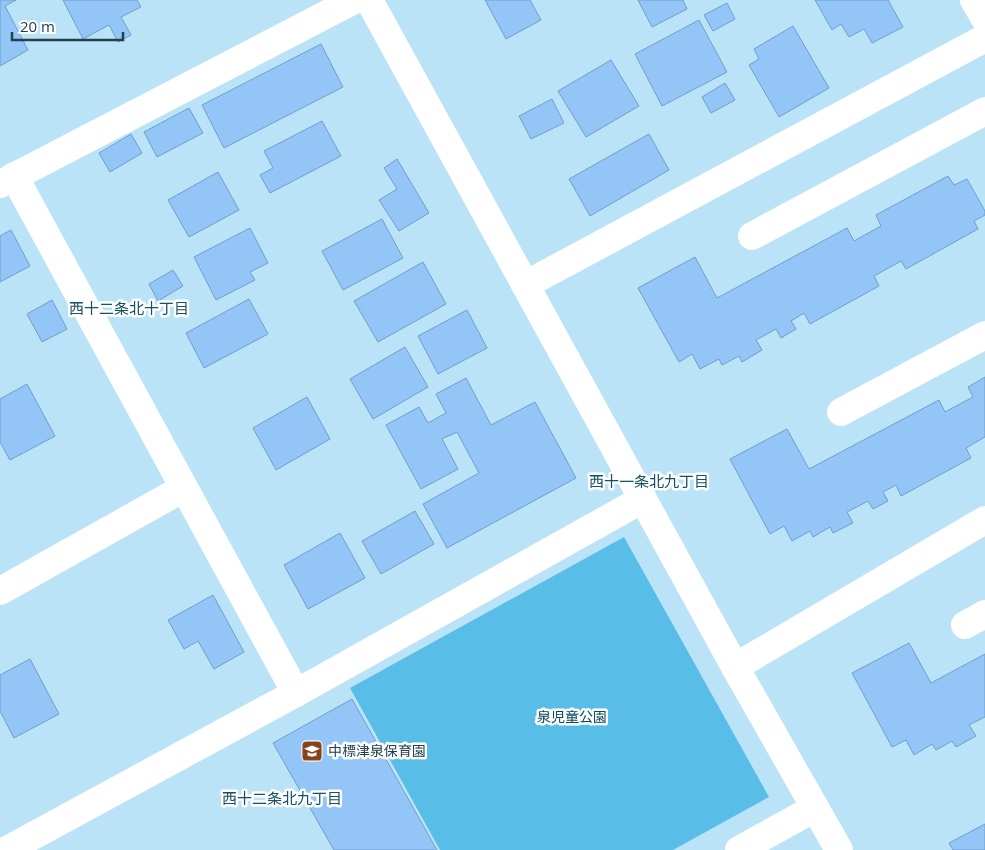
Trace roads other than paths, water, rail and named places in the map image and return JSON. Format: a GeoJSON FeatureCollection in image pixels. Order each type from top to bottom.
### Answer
{"type":"FeatureCollection","features":[{"type":"Feature","properties":{"kind":"street"},"geometry":{"type":"LineString","coordinates":[[296,693],[184,488],[7,180],[354,0]]}},
{"type":"Feature","properties":{"kind":"street"},"geometry":{"type":"LineString","coordinates":[[368,0],[839,850]]}},
{"type":"Feature","properties":{"kind":"street"},"geometry":{"type":"LineString","coordinates":[[974,0],[985,19]]}},
{"type":"Feature","properties":{"kind":"street"},"geometry":{"type":"LineString","coordinates":[[525,285],[985,38]]}},
{"type":"Feature","properties":{"kind":"street"},"geometry":{"type":"LineString","coordinates":[[752,236],[985,111]]}},
{"type":"Feature","properties":{"kind":"street"},"geometry":{"type":"LineString","coordinates":[[841,412],[985,335]]}},
{"type":"Feature","properties":{"kind":"street"},"geometry":{"type":"LineString","coordinates":[[0,591],[184,488]]}},
{"type":"Feature","properties":{"kind":"street"},"geometry":{"type":"LineString","coordinates":[[6,850],[296,693],[643,499]]}},
{"type":"Feature","properties":{"kind":"street"},"geometry":{"type":"LineString","coordinates":[[736,667],[985,520]]}},
{"type":"Feature","properties":{"kind":"street"},"geometry":{"type":"LineString","coordinates":[[739,850],[815,808]]}},
{"type":"Feature","properties":{"kind":"place","name":"中標津泉保育園"},"geometry":{"type":"Point","coordinates":[312,751]}},
{"type":"Feature","properties":{"kind":"district","name":"西十二条北十丁目"},"geometry":{"type":"Point","coordinates":[129,309]}},
{"type":"Feature","properties":{"kind":"district","name":"西十一条北九丁目"},"geometry":{"type":"Point","coordinates":[649,482]}},
{"type":"Feature","properties":{"kind":"district","name":"西十二条北九丁目"},"geometry":{"type":"Point","coordinates":[282,799]}},
{"type":"Feature","properties":{"kind":"park label","name":"泉児童公園"},"geometry":{"type":"Point","coordinates":[572,717]}}]}
